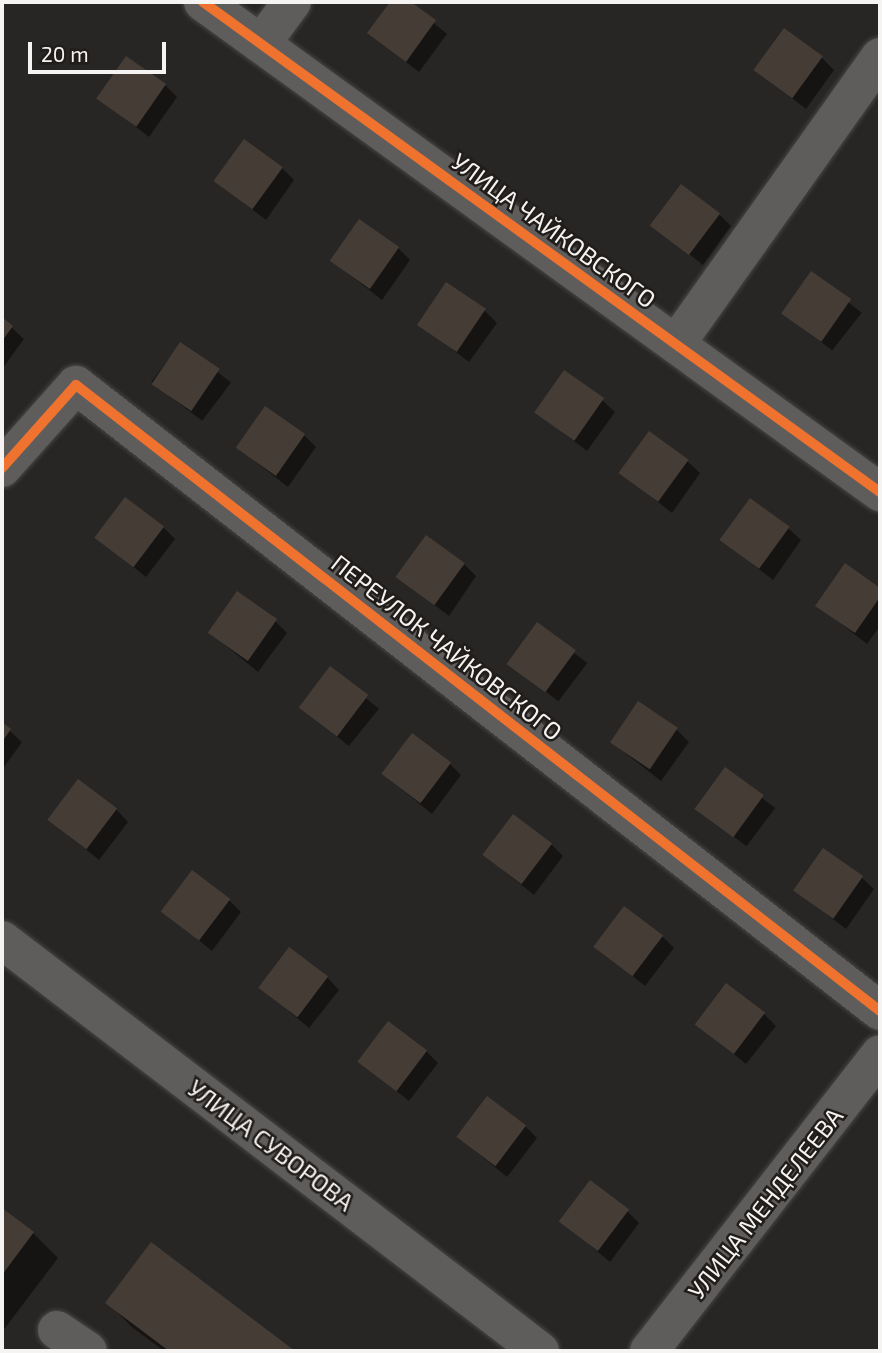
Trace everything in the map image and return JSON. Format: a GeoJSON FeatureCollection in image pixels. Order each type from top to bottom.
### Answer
{"type":"FeatureCollection","features":[{"type":"Feature","properties":{"kind":"street","name":"УЛИЦА ЧАЙКОВСКОГО"},"geometry":{"type":"LineString","coordinates":[[203,2],[880,492]]}},
{"type":"Feature","properties":{"kind":"street"},"geometry":{"type":"LineString","coordinates":[[261,44],[292,2]]}},
{"type":"Feature","properties":{"kind":"street"},"geometry":{"type":"LineString","coordinates":[[676,344],[880,57]]}},
{"type":"Feature","properties":{"kind":"street","name":"ПЕРЕУЛОК ЧАЙКОВСКОГО"},"geometry":{"type":"LineString","coordinates":[[2,468],[76,385],[880,1012]]}},
{"type":"Feature","properties":{"kind":"street","name":"УЛИЦА СУВОРОВА"},"geometry":{"type":"LineString","coordinates":[[2,940],[540,1351]]}},
{"type":"Feature","properties":{"kind":"street","name":"УЛИЦА МЕНДЕЛЕЕВА"},"geometry":{"type":"LineString","coordinates":[[649,1351],[880,1054]]}},
{"type":"Feature","properties":{"kind":"building"},"geometry":{"type":"Polygon","coordinates":[[[390,2],[411,2],[436,20],[406,62],[367,33],[390,2]]]}},
{"type":"Feature","properties":{"kind":"building"},"geometry":{"type":"Polygon","coordinates":[[[784,28],[823,56],[792,98],[753,70],[784,28]]]}},
{"type":"Feature","properties":{"kind":"building"},"geometry":{"type":"Polygon","coordinates":[[[126,56],[166,84],[136,127],[96,99],[126,56]]]}},
{"type":"Feature","properties":{"kind":"building"},"geometry":{"type":"Polygon","coordinates":[[[244,139],[283,167],[252,209],[213,181],[244,139]]]}},
{"type":"Feature","properties":{"kind":"building"},"geometry":{"type":"Polygon","coordinates":[[[681,184],[720,213],[689,255],[650,226],[681,184]]]}},
{"type":"Feature","properties":{"kind":"building"},"geometry":{"type":"Polygon","coordinates":[[[359,219],[399,247],[370,289],[330,261],[359,219]]]}},
{"type":"Feature","properties":{"kind":"building"},"geometry":{"type":"Polygon","coordinates":[[[811,271],[851,299],[821,342],[781,314],[811,271]]]}},
{"type":"Feature","properties":{"kind":"building"},"geometry":{"type":"Polygon","coordinates":[[[446,282],[486,309],[457,352],[417,325],[446,282]]]}},
{"type":"Feature","properties":{"kind":"building"},"geometry":{"type":"Polygon","coordinates":[[[2,317],[13,326],[2,341],[2,317]]]}},
{"type":"Feature","properties":{"kind":"building"},"geometry":{"type":"Polygon","coordinates":[[[180,342],[220,369],[191,411],[151,384],[180,342]]]}},
{"type":"Feature","properties":{"kind":"building"},"geometry":{"type":"Polygon","coordinates":[[[564,370],[604,398],[574,441],[534,413],[564,370]]]}},
{"type":"Feature","properties":{"kind":"building"},"geometry":{"type":"Polygon","coordinates":[[[265,406],[305,434],[276,476],[236,448],[265,406]]]}},
{"type":"Feature","properties":{"kind":"building"},"geometry":{"type":"Polygon","coordinates":[[[649,431],[689,460],[658,502],[618,473],[649,431]]]}},
{"type":"Feature","properties":{"kind":"building"},"geometry":{"type":"Polygon","coordinates":[[[125,497],[164,526],[133,567],[94,538],[125,497]]]}},
{"type":"Feature","properties":{"kind":"building"},"geometry":{"type":"Polygon","coordinates":[[[750,498],[790,527],[759,569],[719,540],[750,498]]]}},
{"type":"Feature","properties":{"kind":"building"},"geometry":{"type":"Polygon","coordinates":[[[426,535],[465,563],[434,605],[395,577],[426,535]]]}},
{"type":"Feature","properties":{"kind":"building"},"geometry":{"type":"Polygon","coordinates":[[[845,563],[880,588],[880,597],[855,633],[815,606],[845,563]]]}},
{"type":"Feature","properties":{"kind":"building"},"geometry":{"type":"Polygon","coordinates":[[[237,591],[277,619],[248,661],[208,633],[237,591]]]}},
{"type":"Feature","properties":{"kind":"building"},"geometry":{"type":"Polygon","coordinates":[[[537,622],[576,650],[545,692],[506,664],[537,622]]]}},
{"type":"Feature","properties":{"kind":"building"},"geometry":{"type":"Polygon","coordinates":[[[330,666],[368,695],[337,736],[299,708],[330,666]]]}},
{"type":"Feature","properties":{"kind":"building"},"geometry":{"type":"Polygon","coordinates":[[[638,701],[678,728],[650,769],[610,742],[638,701]]]}},
{"type":"Feature","properties":{"kind":"building"},"geometry":{"type":"Polygon","coordinates":[[[2,722],[11,729],[2,742],[2,722]]]}},
{"type":"Feature","properties":{"kind":"building"},"geometry":{"type":"Polygon","coordinates":[[[412,733],[451,762],[420,803],[381,774],[412,733]]]}},
{"type":"Feature","properties":{"kind":"building"},"geometry":{"type":"Polygon","coordinates":[[[725,767],[764,795],[733,837],[694,809],[725,767]]]}},
{"type":"Feature","properties":{"kind":"building"},"geometry":{"type":"Polygon","coordinates":[[[78,779],[117,808],[86,849],[47,820],[78,779]]]}},
{"type":"Feature","properties":{"kind":"building"},"geometry":{"type":"Polygon","coordinates":[[[513,814],[552,843],[521,884],[482,855],[513,814]]]}},
{"type":"Feature","properties":{"kind":"building"},"geometry":{"type":"Polygon","coordinates":[[[823,848],[863,876],[833,919],[793,891],[823,848]]]}},
{"type":"Feature","properties":{"kind":"building"},"geometry":{"type":"Polygon","coordinates":[[[192,870],[230,899],[199,940],[161,912],[192,870]]]}},
{"type":"Feature","properties":{"kind":"building"},"geometry":{"type":"Polygon","coordinates":[[[624,906],[663,935],[632,976],[593,947],[624,906]]]}},
{"type":"Feature","properties":{"kind":"building"},"geometry":{"type":"Polygon","coordinates":[[[289,947],[328,976],[297,1017],[258,988],[289,947]]]}},
{"type":"Feature","properties":{"kind":"building"},"geometry":{"type":"Polygon","coordinates":[[[726,983],[765,1012],[734,1054],[695,1025],[726,983]]]}},
{"type":"Feature","properties":{"kind":"building"},"geometry":{"type":"Polygon","coordinates":[[[388,1021],[427,1050],[396,1091],[357,1062],[388,1021]]]}},
{"type":"Feature","properties":{"kind":"building"},"geometry":{"type":"Polygon","coordinates":[[[487,1096],[526,1125],[495,1166],[456,1137],[487,1096]]]}},
{"type":"Feature","properties":{"kind":"building"},"geometry":{"type":"Polygon","coordinates":[[[590,1180],[629,1209],[598,1251],[559,1222],[590,1180]]]}},
{"type":"Feature","properties":{"kind":"building"},"geometry":{"type":"Polygon","coordinates":[[[2,1208],[34,1232],[2,1275],[2,1208]]]}},
{"type":"Feature","properties":{"kind":"building"},"geometry":{"type":"Polygon","coordinates":[[[151,1242],[295,1351],[169,1351],[105,1303],[151,1242]]]}},
{"type":"Feature","properties":{"kind":"cycle path"},"geometry":{"type":"LineString","coordinates":[[203,2],[880,492]]}},
{"type":"Feature","properties":{"kind":"cycle path"},"geometry":{"type":"LineString","coordinates":[[2,468],[76,385],[880,1011]]}}]}
